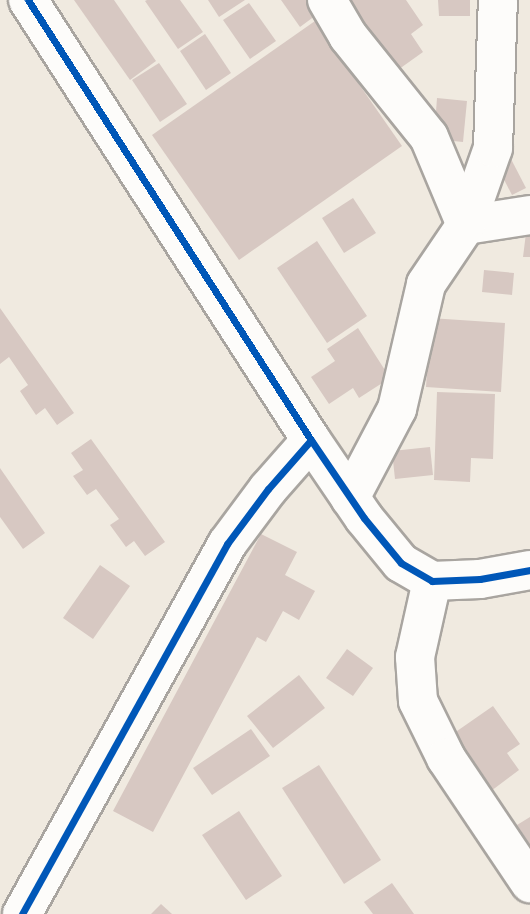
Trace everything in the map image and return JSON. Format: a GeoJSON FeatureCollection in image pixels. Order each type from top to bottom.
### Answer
{"type":"FeatureCollection","features":[{"type":"Feature","properties":{"kind":"street"},"geometry":{"type":"LineString","coordinates":[[28,0],[350,498],[401,563],[432,581],[480,579],[530,570]]}},
{"type":"Feature","properties":{"kind":"street"},"geometry":{"type":"LineString","coordinates":[[327,0],[348,36],[429,137],[466,225]]}},
{"type":"Feature","properties":{"kind":"street"},"geometry":{"type":"LineString","coordinates":[[350,498],[397,409],[426,284],[466,225],[493,148],[498,0]]}},
{"type":"Feature","properties":{"kind":"street"},"geometry":{"type":"LineString","coordinates":[[466,225],[530,215]]}},
{"type":"Feature","properties":{"kind":"street"},"geometry":{"type":"LineString","coordinates":[[22,914],[227,544],[268,489],[312,440]]}},
{"type":"Feature","properties":{"kind":"street"},"geometry":{"type":"LineString","coordinates":[[432,581],[415,657],[418,701],[446,758],[530,883]]}},
{"type":"Feature","properties":{"kind":"building"},"geometry":{"type":"Polygon","coordinates":[[[74,0],[114,0],[156,61],[130,80],[74,0]]]}},
{"type":"Feature","properties":{"kind":"building"},"geometry":{"type":"Polygon","coordinates":[[[180,0],[203,32],[178,49],[145,1],[180,0]]]}},
{"type":"Feature","properties":{"kind":"building"},"geometry":{"type":"Polygon","coordinates":[[[208,0],[245,0],[219,17],[208,0]]]}},
{"type":"Feature","properties":{"kind":"building"},"geometry":{"type":"Polygon","coordinates":[[[281,0],[316,0],[323,10],[300,27],[281,0]]]}},
{"type":"Feature","properties":{"kind":"building"},"geometry":{"type":"Polygon","coordinates":[[[343,0],[406,0],[423,25],[411,34],[423,52],[395,72],[343,0]]]}},
{"type":"Feature","properties":{"kind":"building"},"geometry":{"type":"Polygon","coordinates":[[[438,0],[470,0],[470,16],[439,16],[438,0]]]}},
{"type":"Feature","properties":{"kind":"building"},"geometry":{"type":"Polygon","coordinates":[[[249,3],[276,41],[250,59],[223,20],[249,3]]]}},
{"type":"Feature","properties":{"kind":"building"},"geometry":{"type":"Polygon","coordinates":[[[315,21],[402,146],[239,260],[152,135],[315,21]]]}},
{"type":"Feature","properties":{"kind":"building"},"geometry":{"type":"Polygon","coordinates":[[[205,34],[231,73],[206,90],[180,51],[205,34]]]}},
{"type":"Feature","properties":{"kind":"building"},"geometry":{"type":"Polygon","coordinates":[[[159,63],[187,104],[160,122],[132,80],[159,63]]]}},
{"type":"Feature","properties":{"kind":"building"},"geometry":{"type":"Polygon","coordinates":[[[437,98],[467,101],[463,142],[434,139],[437,98]]]}},
{"type":"Feature","properties":{"kind":"building"},"geometry":{"type":"Polygon","coordinates":[[[511,159],[526,188],[512,195],[497,166],[511,159]]]}},
{"type":"Feature","properties":{"kind":"building"},"geometry":{"type":"Polygon","coordinates":[[[353,198],[376,233],[344,253],[322,218],[353,198]]]}},
{"type":"Feature","properties":{"kind":"building"},"geometry":{"type":"Polygon","coordinates":[[[528,217],[530,257],[523,257],[528,217]]]}},
{"type":"Feature","properties":{"kind":"building"},"geometry":{"type":"Polygon","coordinates":[[[317,241],[367,316],[327,343],[277,268],[317,241]]]}},
{"type":"Feature","properties":{"kind":"building"},"geometry":{"type":"Polygon","coordinates":[[[484,270],[514,273],[512,295],[482,292],[484,270]]]}},
{"type":"Feature","properties":{"kind":"building"},"geometry":{"type":"Polygon","coordinates":[[[0,308],[74,413],[57,425],[45,408],[36,415],[20,391],[28,385],[9,357],[0,364],[0,308]]]}},
{"type":"Feature","properties":{"kind":"building"},"geometry":{"type":"Polygon","coordinates":[[[430,318],[505,323],[501,392],[426,387],[430,318]]]}},
{"type":"Feature","properties":{"kind":"building"},"geometry":{"type":"Polygon","coordinates":[[[358,328],[390,378],[359,398],[353,388],[329,404],[311,377],[335,361],[327,349],[358,328]]]}},
{"type":"Feature","properties":{"kind":"building"},"geometry":{"type":"Polygon","coordinates":[[[437,392],[495,394],[493,459],[471,458],[470,482],[434,480],[437,392]]]}},
{"type":"Feature","properties":{"kind":"building"},"geometry":{"type":"Polygon","coordinates":[[[91,439],[165,542],[145,556],[134,541],[126,547],[110,525],[119,519],[96,489],[87,495],[73,476],[83,470],[71,453],[91,439]]]}},
{"type":"Feature","properties":{"kind":"building"},"geometry":{"type":"Polygon","coordinates":[[[430,447],[433,475],[395,479],[392,451],[430,447]]]}},
{"type":"Feature","properties":{"kind":"building"},"geometry":{"type":"Polygon","coordinates":[[[0,468],[45,533],[23,549],[0,517],[0,468]]]}},
{"type":"Feature","properties":{"kind":"building"},"geometry":{"type":"Polygon","coordinates":[[[261,534],[297,552],[285,575],[315,591],[299,620],[283,611],[266,642],[257,637],[153,832],[113,811],[261,534]]]}},
{"type":"Feature","properties":{"kind":"building"},"geometry":{"type":"Polygon","coordinates":[[[100,565],[130,586],[93,639],[63,618],[100,565]]]}},
{"type":"Feature","properties":{"kind":"building"},"geometry":{"type":"Polygon","coordinates":[[[347,649],[373,668],[353,696],[326,678],[347,649]]]}},
{"type":"Feature","properties":{"kind":"building"},"geometry":{"type":"Polygon","coordinates":[[[299,675],[325,708],[273,748],[247,716],[299,675]]]}},
{"type":"Feature","properties":{"kind":"building"},"geometry":{"type":"Polygon","coordinates":[[[493,706],[520,744],[507,753],[519,770],[487,794],[447,738],[493,706]]]}},
{"type":"Feature","properties":{"kind":"building"},"geometry":{"type":"Polygon","coordinates":[[[251,729],[270,756],[212,795],[193,768],[251,729]]]}},
{"type":"Feature","properties":{"kind":"building"},"geometry":{"type":"Polygon","coordinates":[[[319,765],[381,860],[344,884],[282,788],[319,765]]]}},
{"type":"Feature","properties":{"kind":"building"},"geometry":{"type":"Polygon","coordinates":[[[239,811],[282,876],[246,900],[202,835],[239,811]]]}},
{"type":"Feature","properties":{"kind":"building"},"geometry":{"type":"Polygon","coordinates":[[[530,817],[530,845],[517,825],[530,817]]]}},
{"type":"Feature","properties":{"kind":"building"},"geometry":{"type":"Polygon","coordinates":[[[392,883],[414,914],[373,914],[364,902],[392,883]]]}},
{"type":"Feature","properties":{"kind":"building"},"geometry":{"type":"Polygon","coordinates":[[[161,904],[172,914],[151,914],[161,904]]]}},
{"type":"Feature","properties":{"kind":"cycle path"},"geometry":{"type":"LineString","coordinates":[[28,0],[311,440],[364,518],[401,563],[432,581],[480,579],[530,570]]}},
{"type":"Feature","properties":{"kind":"cycle path"},"geometry":{"type":"LineString","coordinates":[[22,914],[227,544],[268,489],[311,440]]}}]}
